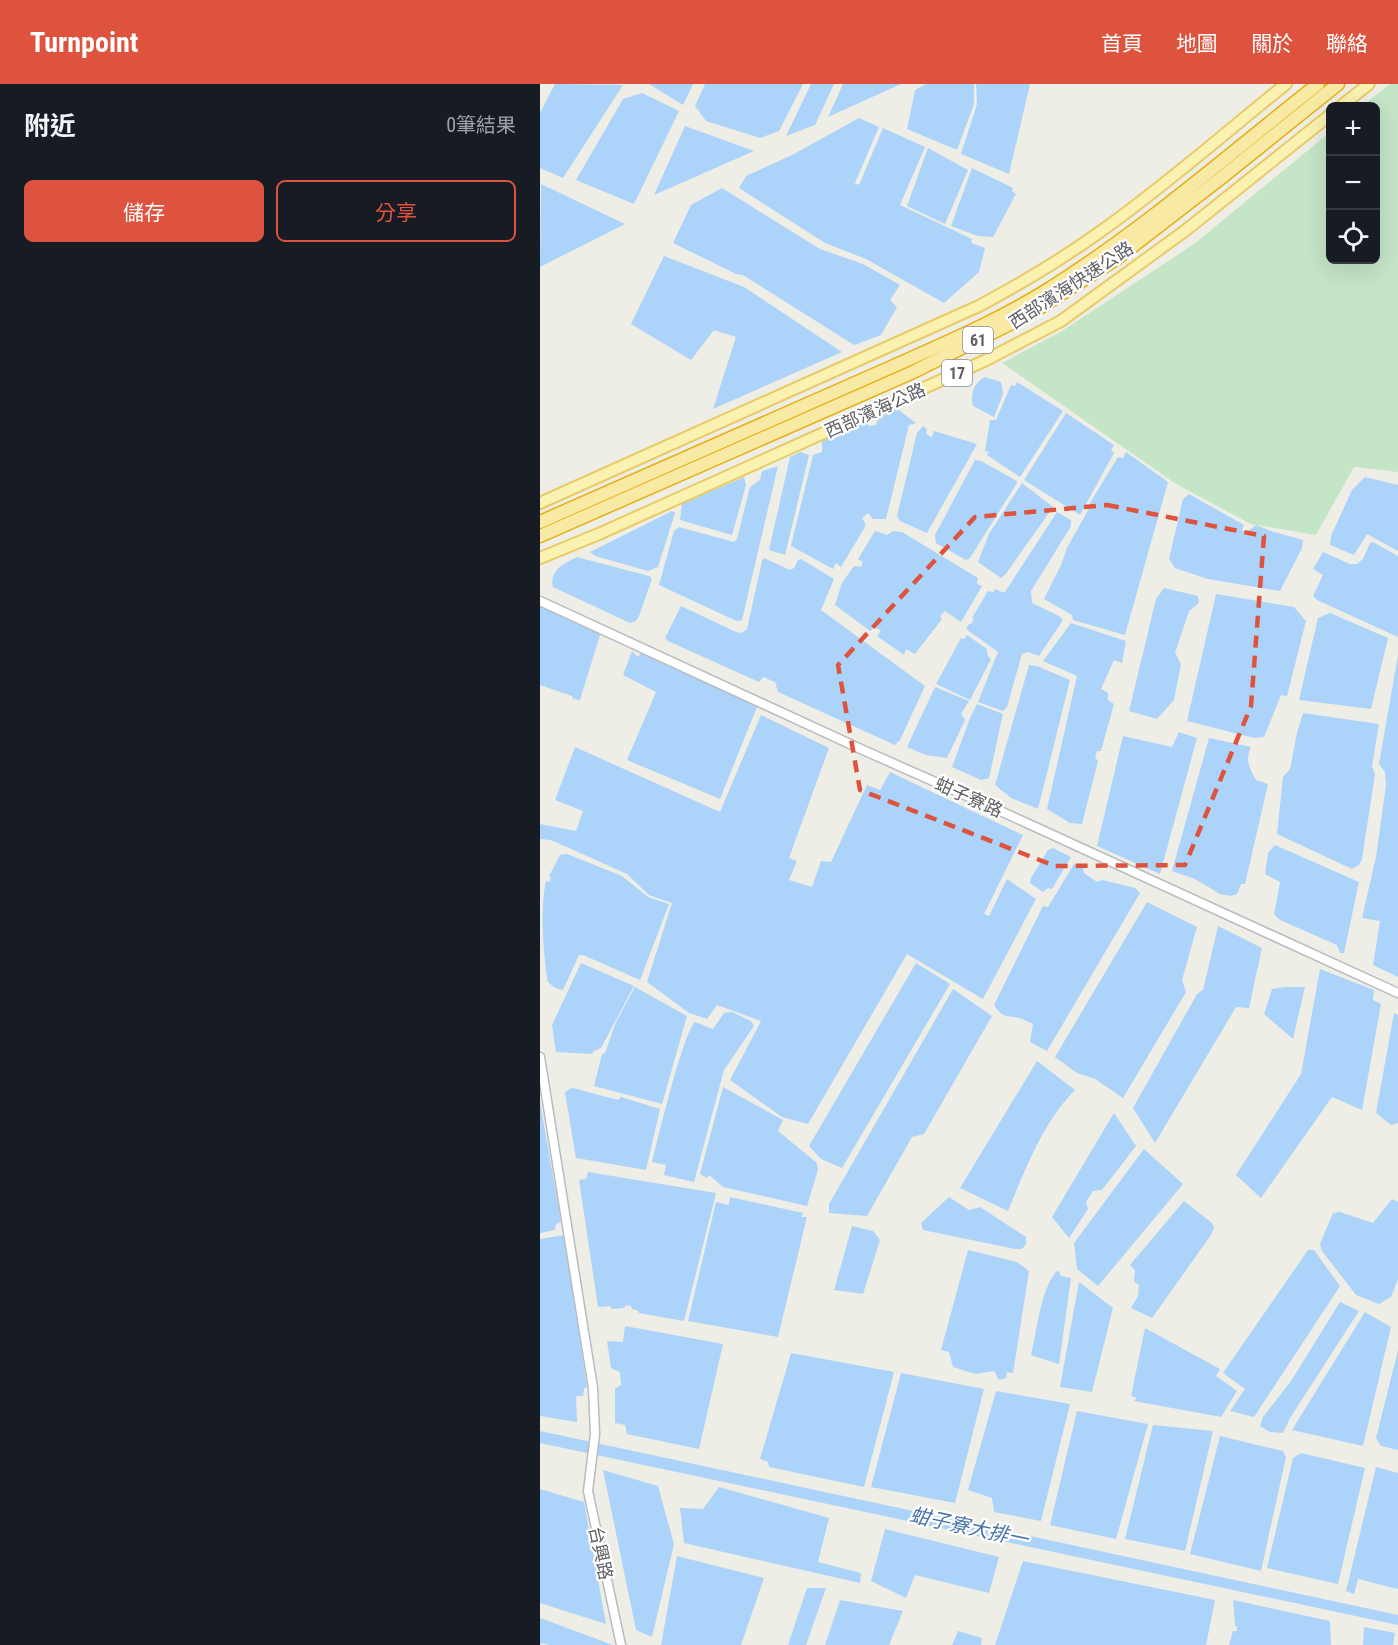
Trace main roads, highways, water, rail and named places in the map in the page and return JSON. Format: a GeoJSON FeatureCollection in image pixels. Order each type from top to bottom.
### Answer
{"type":"FeatureCollection","features":[{"type":"Feature","properties":{"kind":"highway","name":"西部濱海快速公路"},"geometry":{"type":"LineString","coordinates":[[572,515],[960,337],[1022,305],[1109,248],[1214,168],[1318,84]]}},
{"type":"Feature","properties":{"kind":"highway","name":"西部濱海快速公路"},"geometry":{"type":"LineString","coordinates":[[572,515],[901,377],[1030,314],[1116,259],[1338,84]]}},
{"type":"Feature","properties":{"kind":"highway","name":"61"},"geometry":{"type":"LineString","coordinates":[[540,522],[572,515]]}},
{"type":"Feature","properties":{"kind":"highway","name":"61"},"geometry":{"type":"LineString","coordinates":[[540,536],[572,515]]}},
{"type":"Feature","properties":{"kind":"main road"},"geometry":{"type":"LineString","coordinates":[[540,503],[968,311],[1020,284],[1106,228],[1287,84]]}},
{"type":"Feature","properties":{"kind":"main road"},"geometry":{"type":"LineString","coordinates":[[1346,102],[1369,84]]}},
{"type":"Feature","properties":{"kind":"main road","name":"西部濱海公路"},"geometry":{"type":"LineString","coordinates":[[540,558],[601,533],[963,370],[1061,321],[1186,230],[1326,118]]}},
{"type":"Feature","properties":{"kind":"water"},"geometry":{"type":"Polygon","coordinates":[[[555,84],[623,85],[563,178],[540,168],[540,113],[555,84]]]}},
{"type":"Feature","properties":{"kind":"water"},"geometry":{"type":"Polygon","coordinates":[[[649,84],[693,84],[683,105],[649,84]]]}},
{"type":"Feature","properties":{"kind":"water"},"geometry":{"type":"Polygon","coordinates":[[[705,84],[803,84],[779,131],[760,138],[706,121],[695,106],[705,84]]]}},
{"type":"Feature","properties":{"kind":"water"},"geometry":{"type":"Polygon","coordinates":[[[811,84],[834,84],[815,125],[786,136],[811,84]]]}},
{"type":"Feature","properties":{"kind":"water"},"geometry":{"type":"Polygon","coordinates":[[[843,84],[901,84],[828,117],[843,84]]]}},
{"type":"Feature","properties":{"kind":"water"},"geometry":{"type":"Polygon","coordinates":[[[926,84],[974,84],[974,104],[957,150],[907,129],[915,90],[926,84]]]}},
{"type":"Feature","properties":{"kind":"water"},"geometry":{"type":"Polygon","coordinates":[[[976,84],[1030,84],[1009,174],[961,154],[977,104],[976,84]]]}},
{"type":"Feature","properties":{"kind":"water"},"geometry":{"type":"Polygon","coordinates":[[[642,93],[679,111],[634,204],[576,180],[623,99],[642,93]]]}},
{"type":"Feature","properties":{"kind":"water"},"geometry":{"type":"Polygon","coordinates":[[[859,118],[879,127],[855,183],[840,177],[859,185],[883,128],[925,147],[900,205],[972,239],[971,243],[985,248],[979,272],[944,303],[866,259],[825,243],[739,188],[746,176],[792,155],[859,118]]]}},
{"type":"Feature","properties":{"kind":"water"},"geometry":{"type":"Polygon","coordinates":[[[685,126],[754,151],[654,195],[685,126]]]}},
{"type":"Feature","properties":{"kind":"water"},"geometry":{"type":"Polygon","coordinates":[[[928,148],[968,170],[945,224],[907,206],[928,148]]]}},
{"type":"Feature","properties":{"kind":"water"},"geometry":{"type":"Polygon","coordinates":[[[972,168],[1013,188],[1012,191],[1016,194],[993,237],[978,236],[951,226],[972,168]]]}},
{"type":"Feature","properties":{"kind":"water"},"geometry":{"type":"Polygon","coordinates":[[[541,184],[625,224],[540,267],[541,184]]]}},
{"type":"Feature","properties":{"kind":"water"},"geometry":{"type":"Polygon","coordinates":[[[722,188],[820,249],[863,264],[900,285],[890,300],[897,307],[881,335],[854,345],[743,275],[736,274],[673,243],[691,205],[722,188]]]}},
{"type":"Feature","properties":{"kind":"water"},"geometry":{"type":"Polygon","coordinates":[[[664,256],[744,287],[842,352],[713,409],[736,337],[714,330],[691,360],[631,324],[664,256]]]}},
{"type":"Feature","properties":{"kind":"water"},"geometry":{"type":"Polygon","coordinates":[[[985,377],[1001,382],[1003,394],[994,417],[973,406],[974,389],[985,377]]]}},
{"type":"Feature","properties":{"kind":"water"},"geometry":{"type":"Polygon","coordinates":[[[1017,382],[1063,411],[1020,477],[987,455],[989,452],[985,451],[990,420],[996,420],[1011,385],[1015,386],[1017,382]]]}},
{"type":"Feature","properties":{"kind":"water"},"geometry":{"type":"Polygon","coordinates":[[[892,405],[916,423],[909,425],[886,519],[873,519],[868,513],[862,518],[866,525],[841,567],[836,563],[833,569],[791,546],[813,455],[822,452],[822,438],[867,420],[869,426],[876,425],[879,415],[892,405]]]}},
{"type":"Feature","properties":{"kind":"water"},"geometry":{"type":"Polygon","coordinates":[[[1066,413],[1114,445],[1111,450],[1114,453],[1080,515],[1024,480],[1066,413]]]}},
{"type":"Feature","properties":{"kind":"water"},"geometry":{"type":"Polygon","coordinates":[[[923,426],[927,429],[926,434],[932,437],[934,431],[977,444],[927,533],[900,521],[897,516],[917,433],[923,426]]]}},
{"type":"Feature","properties":{"kind":"water"},"geometry":{"type":"Polygon","coordinates":[[[800,452],[809,455],[785,555],[769,550],[790,457],[800,452]]]}},
{"type":"Feature","properties":{"kind":"water"},"geometry":{"type":"Polygon","coordinates":[[[1126,452],[1168,482],[1125,635],[1073,620],[1072,615],[1044,599],[1090,503],[1118,457],[1123,458],[1126,452]]]}},
{"type":"Feature","properties":{"kind":"water"},"geometry":{"type":"Polygon","coordinates":[[[975,460],[981,461],[1017,483],[970,558],[966,560],[936,543],[935,535],[975,460]]]}},
{"type":"Feature","properties":{"kind":"water"},"geometry":{"type":"Polygon","coordinates":[[[778,466],[742,620],[737,621],[659,585],[674,531],[679,527],[734,542],[737,539],[750,487],[760,480],[762,471],[778,466]]]}},
{"type":"Feature","properties":{"kind":"water"},"geometry":{"type":"Polygon","coordinates":[[[744,477],[746,485],[732,535],[680,520],[682,504],[744,477]]]}},
{"type":"Feature","properties":{"kind":"water"},"geometry":{"type":"Polygon","coordinates":[[[1365,477],[1398,485],[1398,551],[1367,534],[1354,555],[1330,545],[1331,536],[1352,490],[1365,477]]]}},
{"type":"Feature","properties":{"kind":"water"},"geometry":{"type":"Polygon","coordinates":[[[1022,483],[1053,507],[1001,578],[978,562],[989,534],[1022,483]]]}},
{"type":"Feature","properties":{"kind":"water"},"geometry":{"type":"Polygon","coordinates":[[[1189,494],[1244,525],[1242,530],[1246,533],[1256,525],[1303,540],[1302,548],[1280,591],[1208,579],[1175,568],[1169,559],[1183,499],[1189,494]]]}},
{"type":"Feature","properties":{"kind":"water"},"geometry":{"type":"Polygon","coordinates":[[[672,511],[675,513],[658,567],[648,571],[595,556],[590,552],[672,511]]]}},
{"type":"Feature","properties":{"kind":"water"},"geometry":{"type":"Polygon","coordinates":[[[1057,512],[1071,520],[1071,526],[1031,591],[1032,603],[1063,620],[1039,656],[1028,652],[1022,654],[1007,707],[1003,711],[978,702],[998,652],[966,629],[974,619],[972,618],[988,591],[993,592],[995,589],[1005,592],[1057,512]]]}},
{"type":"Feature","properties":{"kind":"water"},"geometry":{"type":"Polygon","coordinates":[[[875,531],[887,535],[893,531],[902,532],[978,578],[977,584],[982,586],[961,622],[945,611],[940,616],[942,619],[915,654],[906,649],[904,655],[877,636],[881,631],[875,627],[870,631],[835,605],[842,583],[854,566],[861,567],[863,562],[858,559],[875,531]]]}},
{"type":"Feature","properties":{"kind":"water"},"geometry":{"type":"Polygon","coordinates":[[[1373,542],[1398,556],[1398,637],[1317,600],[1313,596],[1323,575],[1313,569],[1323,552],[1350,564],[1357,564],[1363,559],[1370,543],[1373,542]]]}},
{"type":"Feature","properties":{"kind":"water"},"geometry":{"type":"Polygon","coordinates":[[[577,557],[649,576],[652,579],[636,621],[630,623],[553,587],[555,572],[577,557]]]}},
{"type":"Feature","properties":{"kind":"water"},"geometry":{"type":"Polygon","coordinates":[[[764,558],[790,570],[801,559],[834,579],[821,610],[925,686],[900,740],[895,745],[778,692],[775,682],[763,677],[759,682],[665,638],[681,606],[736,632],[742,633],[747,629],[764,558]]]}},
{"type":"Feature","properties":{"kind":"water"},"geometry":{"type":"Polygon","coordinates":[[[1164,588],[1198,596],[1199,603],[1189,611],[1175,653],[1181,664],[1174,700],[1157,719],[1129,711],[1156,599],[1164,588]]]}},
{"type":"Feature","properties":{"kind":"water"},"geometry":{"type":"Polygon","coordinates":[[[1216,594],[1294,607],[1306,621],[1287,696],[1281,695],[1264,737],[1254,738],[1187,721],[1216,594]]]}},
{"type":"Feature","properties":{"kind":"water"},"geometry":{"type":"Polygon","coordinates":[[[540,606],[601,632],[580,700],[540,685],[540,606]]]}},
{"type":"Feature","properties":{"kind":"water"},"geometry":{"type":"Polygon","coordinates":[[[1330,613],[1388,638],[1371,709],[1299,700],[1318,618],[1330,613]]]}},
{"type":"Feature","properties":{"kind":"water"},"geometry":{"type":"Polygon","coordinates":[[[1071,623],[1126,641],[1122,663],[1114,660],[1101,689],[1108,693],[1108,700],[1114,704],[1101,751],[1097,751],[1095,758],[1098,761],[1082,824],[1070,823],[1047,809],[1077,676],[1043,661],[1071,623]]]}},
{"type":"Feature","properties":{"kind":"water"},"geometry":{"type":"Polygon","coordinates":[[[967,635],[987,649],[991,659],[970,700],[936,684],[961,638],[964,639],[967,635]]]}},
{"type":"Feature","properties":{"kind":"water"},"geometry":{"type":"Polygon","coordinates":[[[632,651],[638,657],[642,651],[757,707],[720,799],[627,760],[656,692],[623,675],[632,651]]]}},
{"type":"Feature","properties":{"kind":"water"},"geometry":{"type":"Polygon","coordinates":[[[1398,655],[1398,977],[1373,965],[1380,921],[1362,918],[1376,857],[1386,785],[1385,772],[1379,764],[1398,655]]]}},
{"type":"Feature","properties":{"kind":"water"},"geometry":{"type":"Polygon","coordinates":[[[1029,665],[1037,666],[1070,680],[1038,809],[1011,798],[995,785],[1029,665]]]}},
{"type":"Feature","properties":{"kind":"water"},"geometry":{"type":"Polygon","coordinates":[[[935,687],[969,701],[961,714],[965,720],[947,758],[926,755],[907,747],[935,687]]]}},
{"type":"Feature","properties":{"kind":"water"},"geometry":{"type":"Polygon","coordinates":[[[977,704],[1003,714],[989,778],[981,780],[952,767],[977,704]]]}},
{"type":"Feature","properties":{"kind":"water"},"geometry":{"type":"Polygon","coordinates":[[[1303,713],[1379,724],[1372,766],[1375,774],[1362,859],[1359,865],[1352,869],[1277,834],[1283,777],[1290,769],[1303,713]]]}},
{"type":"Feature","properties":{"kind":"water"},"geometry":{"type":"Polygon","coordinates":[[[761,715],[829,748],[789,858],[797,861],[789,880],[812,887],[821,861],[831,862],[867,785],[880,790],[890,772],[1023,835],[984,914],[989,916],[1007,879],[1036,899],[983,999],[907,954],[808,1124],[782,1117],[730,1080],[761,1021],[717,1005],[707,1019],[689,1013],[647,982],[672,903],[649,895],[627,874],[551,840],[540,839],[540,824],[576,831],[583,811],[555,800],[575,747],[720,812],[761,715]]]}},
{"type":"Feature","properties":{"kind":"water"},"geometry":{"type":"Polygon","coordinates":[[[1179,732],[1197,738],[1160,874],[1097,846],[1123,736],[1172,747],[1179,732]]]}},
{"type":"Feature","properties":{"kind":"water"},"geometry":{"type":"Polygon","coordinates":[[[1209,738],[1251,747],[1248,760],[1251,771],[1256,780],[1268,784],[1245,884],[1241,884],[1237,894],[1231,896],[1220,894],[1195,879],[1172,871],[1209,738]]]}},
{"type":"Feature","properties":{"kind":"water"},"geometry":{"type":"Polygon","coordinates":[[[1275,845],[1359,882],[1344,953],[1340,953],[1337,945],[1280,920],[1274,914],[1280,882],[1265,874],[1268,853],[1275,845]]]}},
{"type":"Feature","properties":{"kind":"water"},"geometry":{"type":"Polygon","coordinates":[[[1053,848],[1071,857],[1052,889],[1048,888],[1043,892],[1030,883],[1031,878],[1048,850],[1053,848]]]}},
{"type":"Feature","properties":{"kind":"water"},"geometry":{"type":"Polygon","coordinates":[[[567,854],[622,876],[648,897],[669,904],[640,980],[579,955],[563,990],[555,988],[548,982],[543,931],[544,892],[546,881],[549,882],[551,878],[549,876],[560,855],[567,854]]]}},
{"type":"Feature","properties":{"kind":"water"},"geometry":{"type":"Polygon","coordinates":[[[1074,864],[1083,868],[1084,873],[1097,882],[1102,880],[1135,888],[1140,893],[1047,1051],[1030,1042],[1033,1024],[1021,1018],[1002,1014],[994,1005],[1043,906],[1048,907],[1074,864]]]}},
{"type":"Feature","properties":{"kind":"water"},"geometry":{"type":"Polygon","coordinates":[[[1147,902],[1197,927],[1182,980],[1186,992],[1123,1098],[1095,1079],[1077,1073],[1055,1057],[1147,902]]]}},
{"type":"Feature","properties":{"kind":"water"},"geometry":{"type":"Polygon","coordinates":[[[1218,926],[1262,948],[1249,1008],[1236,1007],[1155,1143],[1133,1108],[1197,994],[1203,990],[1218,926]]]}},
{"type":"Feature","properties":{"kind":"water"},"geometry":{"type":"Polygon","coordinates":[[[581,963],[634,986],[601,1048],[592,1054],[556,1052],[552,1025],[581,963]]]}},
{"type":"Feature","properties":{"kind":"water"},"geometry":{"type":"Polygon","coordinates":[[[916,963],[950,984],[842,1168],[821,1159],[809,1146],[916,963]]]}},
{"type":"Feature","properties":{"kind":"water"},"geometry":{"type":"Polygon","coordinates":[[[1320,969],[1374,990],[1373,1000],[1381,1004],[1362,1110],[1332,1097],[1261,1198],[1236,1175],[1301,1074],[1320,969]]]}},
{"type":"Feature","properties":{"kind":"water"},"geometry":{"type":"Polygon","coordinates":[[[635,987],[687,1016],[662,1104],[594,1086],[602,1054],[605,1053],[616,1022],[635,987]]]}},
{"type":"Feature","properties":{"kind":"water"},"geometry":{"type":"Polygon","coordinates":[[[1305,987],[1293,1039],[1264,1014],[1272,989],[1305,987]]]}},
{"type":"Feature","properties":{"kind":"water"},"geometry":{"type":"Polygon","coordinates":[[[953,989],[992,1016],[924,1134],[912,1137],[867,1216],[829,1213],[829,1204],[953,989]]]}},
{"type":"Feature","properties":{"kind":"water"},"geometry":{"type":"Polygon","coordinates":[[[732,1012],[751,1021],[754,1026],[724,1070],[694,1182],[664,1175],[666,1165],[652,1162],[665,1110],[690,1030],[695,1022],[713,1029],[724,1013],[732,1012]]]}},
{"type":"Feature","properties":{"kind":"water"},"geometry":{"type":"Polygon","coordinates":[[[1394,1013],[1398,1015],[1398,1123],[1391,1125],[1376,1113],[1394,1013]]]}},
{"type":"Feature","properties":{"kind":"water"},"geometry":{"type":"Polygon","coordinates":[[[1037,1061],[1075,1090],[1044,1132],[1008,1211],[960,1188],[1037,1061]]]}},
{"type":"Feature","properties":{"kind":"water"},"geometry":{"type":"Polygon","coordinates":[[[723,1087],[783,1120],[778,1131],[817,1163],[818,1170],[807,1206],[723,1187],[709,1175],[707,1178],[700,1174],[723,1087]]]}},
{"type":"Feature","properties":{"kind":"water"},"geometry":{"type":"Polygon","coordinates":[[[573,1088],[618,1100],[621,1097],[660,1109],[646,1170],[576,1158],[565,1093],[573,1088]]]}},
{"type":"Feature","properties":{"kind":"water"},"geometry":{"type":"Polygon","coordinates":[[[540,1102],[561,1222],[556,1224],[555,1230],[540,1233],[540,1102]]]}},
{"type":"Feature","properties":{"kind":"water"},"geometry":{"type":"Polygon","coordinates":[[[1114,1113],[1136,1146],[1102,1190],[1093,1191],[1086,1202],[1088,1209],[1069,1238],[1052,1217],[1114,1113]]]}},
{"type":"Feature","properties":{"kind":"water"},"geometry":{"type":"Polygon","coordinates":[[[1144,1149],[1183,1184],[1098,1286],[1077,1269],[1074,1243],[1144,1149]]]}},
{"type":"Feature","properties":{"kind":"water"},"geometry":{"type":"Polygon","coordinates":[[[588,1172],[716,1193],[684,1321],[639,1313],[626,1305],[624,1308],[612,1309],[610,1306],[598,1307],[579,1180],[586,1179],[588,1172]]]}},
{"type":"Feature","properties":{"kind":"water"},"geometry":{"type":"Polygon","coordinates":[[[730,1197],[803,1213],[801,1217],[807,1217],[778,1337],[688,1321],[716,1202],[729,1205],[730,1197]]]}},
{"type":"Feature","properties":{"kind":"water"},"geometry":{"type":"Polygon","coordinates":[[[949,1197],[969,1210],[980,1207],[1026,1237],[1026,1244],[1022,1249],[1015,1249],[923,1230],[921,1223],[949,1197]]]}},
{"type":"Feature","properties":{"kind":"water"},"geometry":{"type":"Polygon","coordinates":[[[1392,1199],[1398,1202],[1398,1279],[1391,1297],[1379,1304],[1356,1295],[1322,1251],[1320,1244],[1333,1213],[1340,1212],[1373,1223],[1392,1199]]]}},
{"type":"Feature","properties":{"kind":"water"},"geometry":{"type":"Polygon","coordinates":[[[1184,1201],[1214,1227],[1211,1235],[1152,1318],[1131,1308],[1138,1296],[1139,1285],[1134,1281],[1135,1270],[1130,1265],[1184,1201]]]}},
{"type":"Feature","properties":{"kind":"water"},"geometry":{"type":"Polygon","coordinates":[[[852,1226],[873,1231],[880,1240],[863,1294],[834,1290],[852,1226]]]}},
{"type":"Feature","properties":{"kind":"water"},"geometry":{"type":"Polygon","coordinates":[[[564,1235],[587,1387],[584,1389],[583,1396],[576,1396],[577,1422],[540,1416],[540,1239],[564,1235]]]}},
{"type":"Feature","properties":{"kind":"water"},"geometry":{"type":"Polygon","coordinates":[[[968,1250],[1017,1262],[1029,1271],[1013,1373],[1007,1372],[1006,1378],[999,1380],[994,1371],[975,1374],[953,1367],[949,1352],[941,1350],[968,1250]]]}},
{"type":"Feature","properties":{"kind":"water"},"geometry":{"type":"Polygon","coordinates":[[[1308,1250],[1314,1250],[1340,1286],[1254,1417],[1230,1411],[1245,1389],[1223,1373],[1308,1250]]]}},
{"type":"Feature","properties":{"kind":"water"},"geometry":{"type":"Polygon","coordinates":[[[1058,1270],[1061,1276],[1071,1278],[1059,1364],[1031,1355],[1047,1287],[1058,1270]]]}},
{"type":"Feature","properties":{"kind":"water"},"geometry":{"type":"Polygon","coordinates":[[[1079,1282],[1113,1308],[1092,1392],[1060,1387],[1079,1282]]]}},
{"type":"Feature","properties":{"kind":"water"},"geometry":{"type":"Polygon","coordinates":[[[1340,1302],[1359,1311],[1290,1418],[1283,1433],[1270,1432],[1260,1426],[1263,1417],[1291,1381],[1340,1302]]]}},
{"type":"Feature","properties":{"kind":"water"},"geometry":{"type":"Polygon","coordinates":[[[1365,1312],[1391,1327],[1363,1446],[1292,1430],[1365,1312]]]}},
{"type":"Feature","properties":{"kind":"water"},"geometry":{"type":"Polygon","coordinates":[[[625,1326],[723,1344],[699,1449],[627,1434],[625,1425],[615,1423],[615,1389],[621,1385],[620,1372],[611,1368],[607,1341],[623,1342],[625,1326]]]}},
{"type":"Feature","properties":{"kind":"water"},"geometry":{"type":"Polygon","coordinates":[[[1145,1328],[1220,1369],[1216,1376],[1237,1391],[1221,1417],[1134,1401],[1137,1398],[1131,1396],[1145,1328]]]}},
{"type":"Feature","properties":{"kind":"water"},"geometry":{"type":"Polygon","coordinates":[[[1398,1350],[1398,1450],[1381,1446],[1376,1438],[1398,1350]]]}},
{"type":"Feature","properties":{"kind":"water"},"geometry":{"type":"Polygon","coordinates":[[[791,1353],[894,1372],[864,1487],[769,1467],[768,1462],[760,1459],[791,1353]]]}},
{"type":"Feature","properties":{"kind":"water"},"geometry":{"type":"Polygon","coordinates":[[[901,1373],[984,1389],[955,1503],[871,1487],[901,1373]]]}},
{"type":"Feature","properties":{"kind":"water"},"geometry":{"type":"Polygon","coordinates":[[[996,1391],[1070,1404],[1041,1521],[994,1512],[992,1498],[968,1490],[996,1391]]]}},
{"type":"Feature","properties":{"kind":"water"},"geometry":{"type":"Polygon","coordinates":[[[1077,1411],[1148,1424],[1116,1539],[1050,1525],[1077,1411]]]}},
{"type":"Feature","properties":{"kind":"water"},"geometry":{"type":"Polygon","coordinates":[[[1153,1425],[1213,1431],[1185,1551],[1125,1539],[1153,1425]]]}},
{"type":"Feature","properties":{"kind":"water","name":"蚶子寮大排一"},"geometry":{"type":"Polygon","coordinates":[[[540,1431],[1398,1615],[1398,1625],[540,1443],[540,1431]]]}},
{"type":"Feature","properties":{"kind":"water"},"geometry":{"type":"Polygon","coordinates":[[[1220,1436],[1283,1451],[1286,1457],[1261,1571],[1190,1554],[1220,1436]]]}},
{"type":"Feature","properties":{"kind":"water"},"geometry":{"type":"Polygon","coordinates":[[[1301,1453],[1365,1468],[1338,1584],[1267,1568],[1293,1458],[1301,1453]]]}},
{"type":"Feature","properties":{"kind":"water"},"geometry":{"type":"Polygon","coordinates":[[[1376,1467],[1398,1473],[1398,1589],[1358,1579],[1354,1594],[1346,1591],[1376,1467]]]}},
{"type":"Feature","properties":{"kind":"water"},"geometry":{"type":"Polygon","coordinates":[[[603,1470],[658,1486],[674,1544],[652,1637],[636,1630],[603,1470]]]}},
{"type":"Feature","properties":{"kind":"water"},"geometry":{"type":"Polygon","coordinates":[[[719,1487],[829,1518],[818,1562],[861,1573],[860,1583],[684,1543],[680,1508],[703,1509],[719,1487]]]}},
{"type":"Feature","properties":{"kind":"water"},"geometry":{"type":"Polygon","coordinates":[[[540,1489],[584,1502],[606,1624],[540,1603],[540,1489]]]}},
{"type":"Feature","properties":{"kind":"water"},"geometry":{"type":"Polygon","coordinates":[[[885,1529],[999,1557],[989,1593],[915,1575],[906,1598],[871,1581],[885,1529]]]}},
{"type":"Feature","properties":{"kind":"water"},"geometry":{"type":"Polygon","coordinates":[[[677,1556],[764,1578],[741,1645],[661,1645],[677,1556]]]}},
{"type":"Feature","properties":{"kind":"water"},"geometry":{"type":"Polygon","coordinates":[[[1023,1561],[1215,1600],[1206,1645],[995,1645],[1023,1561]]]}},
{"type":"Feature","properties":{"kind":"water"},"geometry":{"type":"Polygon","coordinates":[[[807,1588],[826,1588],[806,1645],[788,1645],[807,1588]]]}},
{"type":"Feature","properties":{"kind":"water"},"geometry":{"type":"Polygon","coordinates":[[[840,1600],[903,1611],[889,1645],[825,1645],[840,1600]]]}},
{"type":"Feature","properties":{"kind":"water"},"geometry":{"type":"Polygon","coordinates":[[[1233,1600],[1330,1621],[1331,1645],[1229,1645],[1233,1631],[1237,1631],[1233,1600]]]}},
{"type":"Feature","properties":{"kind":"water"},"geometry":{"type":"Polygon","coordinates":[[[540,1618],[613,1645],[541,1643],[540,1645],[540,1618]]]}},
{"type":"Feature","properties":{"kind":"water"},"geometry":{"type":"Polygon","coordinates":[[[1364,1627],[1395,1633],[1393,1645],[1363,1645],[1364,1627]]]}},
{"type":"Feature","properties":{"kind":"water"},"geometry":{"type":"Polygon","coordinates":[[[958,1631],[982,1638],[981,1645],[952,1645],[958,1631]]]}}]}
